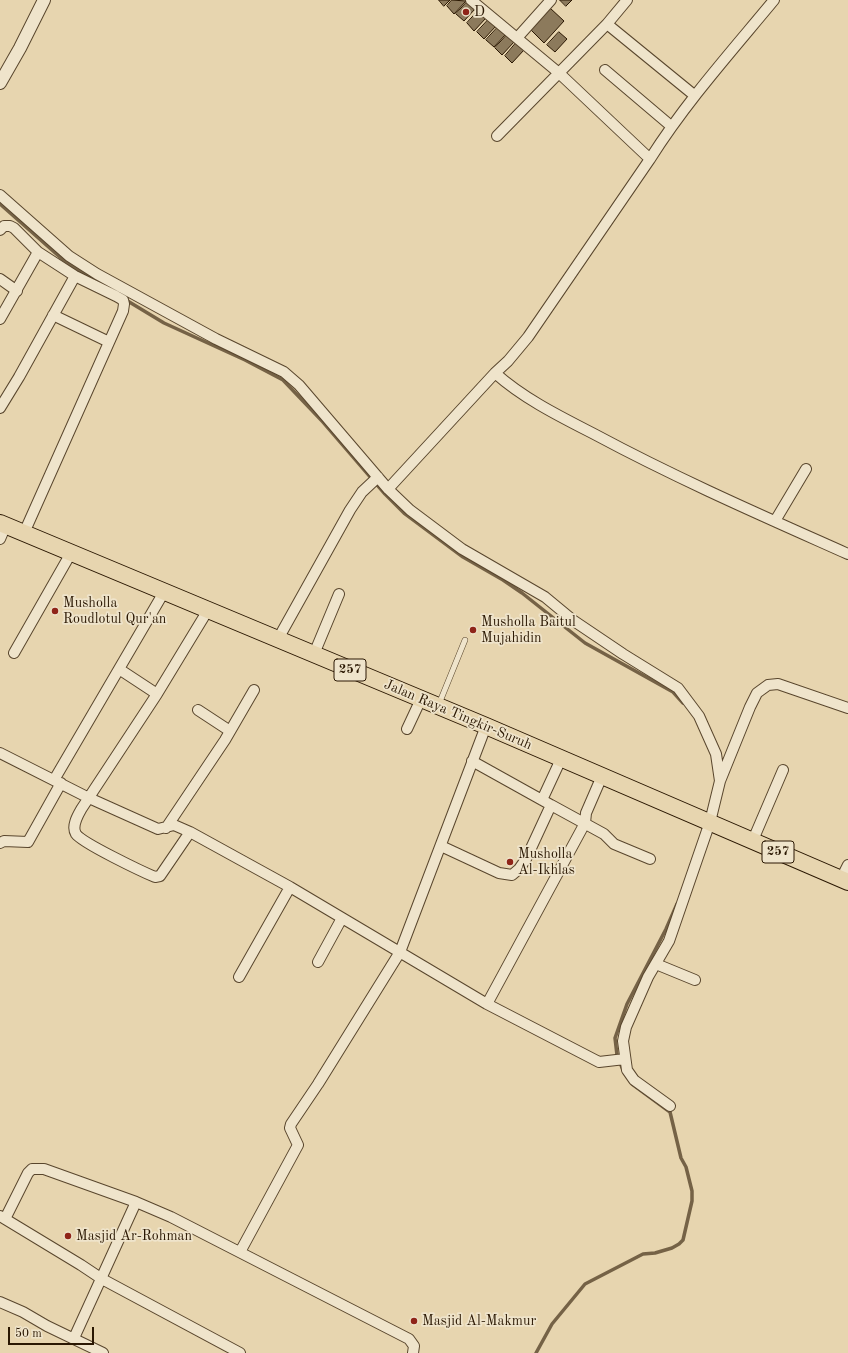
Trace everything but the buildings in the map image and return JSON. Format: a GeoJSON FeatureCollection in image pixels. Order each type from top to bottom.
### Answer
{"type":"FeatureCollection","features":[{"type":"Feature","properties":{"kind":"main road","name":"Jalan Raya Tingkir-Suruh"},"geometry":{"type":"LineString","coordinates":[[2,529],[24,533],[71,552],[486,726],[845,881]]}},
{"type":"Feature","properties":{"kind":"street"},"geometry":{"type":"LineString","coordinates":[[0,83],[20,48],[44,0]]}},
{"type":"Feature","properties":{"kind":"street"},"geometry":{"type":"LineString","coordinates":[[472,0],[559,73],[650,159]]}},
{"type":"Feature","properties":{"kind":"street"},"geometry":{"type":"LineString","coordinates":[[517,38],[552,0]]}},
{"type":"Feature","properties":{"kind":"street"},"geometry":{"type":"LineString","coordinates":[[497,136],[606,24],[627,0]]}},
{"type":"Feature","properties":{"kind":"street"},"geometry":{"type":"LineString","coordinates":[[388,489],[495,373],[508,361],[528,337],[671,126],[694,95],[774,0]]}},
{"type":"Feature","properties":{"kind":"street"},"geometry":{"type":"LineString","coordinates":[[606,24],[694,95]]}},
{"type":"Feature","properties":{"kind":"street"},"geometry":{"type":"LineString","coordinates":[[605,70],[671,126]]}},
{"type":"Feature","properties":{"kind":"street"},"geometry":{"type":"LineString","coordinates":[[0,194],[64,260],[75,276],[123,300],[124,304],[123,311],[24,533]]}},
{"type":"Feature","properties":{"kind":"street"},"geometry":{"type":"LineString","coordinates":[[0,230],[4,226],[12,227],[38,252],[64,260],[123,289],[216,339],[284,372],[299,385],[374,480],[388,489],[410,510],[462,549],[545,597],[574,621],[623,654],[678,688],[698,716],[716,754],[720,780]]}},
{"type":"Feature","properties":{"kind":"street"},"geometry":{"type":"LineString","coordinates":[[0,319],[38,252]]}},
{"type":"Feature","properties":{"kind":"street"},"geometry":{"type":"LineString","coordinates":[[0,408],[75,276]]}},
{"type":"Feature","properties":{"kind":"street"},"geometry":{"type":"LineString","coordinates":[[0,279],[17,291]]}},
{"type":"Feature","properties":{"kind":"street"},"geometry":{"type":"LineString","coordinates":[[53,315],[109,342]]}},
{"type":"Feature","properties":{"kind":"street"},"geometry":{"type":"LineString","coordinates":[[495,373],[527,397],[640,459],[848,554]]}},
{"type":"Feature","properties":{"kind":"street"},"geometry":{"type":"LineString","coordinates":[[776,521],[806,469]]}},
{"type":"Feature","properties":{"kind":"street"},"geometry":{"type":"LineString","coordinates":[[278,639],[350,510],[374,480]]}},
{"type":"Feature","properties":{"kind":"street"},"geometry":{"type":"LineString","coordinates":[[14,653],[71,552]]}},
{"type":"Feature","properties":{"kind":"street"},"geometry":{"type":"LineString","coordinates":[[0,843],[4,841],[28,842],[58,782],[119,669],[164,592]]}},
{"type":"Feature","properties":{"kind":"street"},"geometry":{"type":"LineString","coordinates":[[314,654],[339,594]]}},
{"type":"Feature","properties":{"kind":"street"},"geometry":{"type":"LineString","coordinates":[[190,832],[160,876],[155,877],[102,851],[82,839],[76,834],[76,821],[82,808],[157,694],[208,610]]}},
{"type":"Feature","properties":{"kind":"street"},"geometry":{"type":"LineString","coordinates":[[119,669],[157,694]]}},
{"type":"Feature","properties":{"kind":"street"},"geometry":{"type":"LineString","coordinates":[[670,1106],[634,1080],[627,1070],[624,1041],[626,1027],[643,987],[669,940],[706,820],[720,780],[750,707],[758,693],[768,685],[778,684],[848,708]]}},
{"type":"Feature","properties":{"kind":"street"},"geometry":{"type":"LineString","coordinates":[[166,828],[230,731],[254,690]]}},
{"type":"Feature","properties":{"kind":"street"},"geometry":{"type":"LineString","coordinates":[[407,729],[421,699]]}},
{"type":"Feature","properties":{"kind":"street"},"geometry":{"type":"LineString","coordinates":[[198,710],[230,731]]}},
{"type":"Feature","properties":{"kind":"street"},"geometry":{"type":"LineString","coordinates":[[240,1252],[298,1145],[290,1128],[291,1124],[318,1084],[400,952],[486,726]]}},
{"type":"Feature","properties":{"kind":"street"},"geometry":{"type":"LineString","coordinates":[[0,753],[89,798],[158,829],[174,825],[190,832],[290,887],[487,1004],[599,1062],[625,1059]]}},
{"type":"Feature","properties":{"kind":"street"},"geometry":{"type":"LineString","coordinates":[[441,846],[499,873],[512,875],[519,869],[526,858],[561,759]]}},
{"type":"Feature","properties":{"kind":"street"},"geometry":{"type":"LineString","coordinates":[[472,761],[604,834],[614,844],[650,859]]}},
{"type":"Feature","properties":{"kind":"street"},"geometry":{"type":"LineString","coordinates":[[753,840],[783,770]]}},
{"type":"Feature","properties":{"kind":"street"},"geometry":{"type":"LineString","coordinates":[[487,1004],[585,823],[586,813],[602,776]]}},
{"type":"Feature","properties":{"kind":"street"},"geometry":{"type":"LineString","coordinates":[[845,881],[848,865]]}},
{"type":"Feature","properties":{"kind":"street"},"geometry":{"type":"LineString","coordinates":[[239,977],[290,887]]}},
{"type":"Feature","properties":{"kind":"street"},"geometry":{"type":"LineString","coordinates":[[318,962],[342,918]]}},
{"type":"Feature","properties":{"kind":"street"},"geometry":{"type":"LineString","coordinates":[[656,964],[695,980]]}},
{"type":"Feature","properties":{"kind":"street"},"geometry":{"type":"LineString","coordinates":[[240,1353],[102,1279],[3,1218],[28,1173],[32,1169],[44,1169],[136,1202],[171,1217],[409,1339],[414,1346],[413,1353]]}},
{"type":"Feature","properties":{"kind":"street"},"geometry":{"type":"LineString","coordinates":[[74,1338],[136,1202]]}},
{"type":"Feature","properties":{"kind":"street"},"geometry":{"type":"LineString","coordinates":[[0,1302],[74,1338],[88,1350],[103,1353]]}},
{"type":"Feature","properties":{"kind":"lane"},"geometry":{"type":"LineString","coordinates":[[438,706],[465,640]]}},
{"type":"Feature","properties":{"kind":"waterway"},"geometry":{"type":"LineString","coordinates":[[0,204],[61,258],[88,277]]}},
{"type":"Feature","properties":{"kind":"waterway"},"geometry":{"type":"LineString","coordinates":[[126,300],[164,323],[245,360],[283,380],[323,422],[385,494],[404,513],[463,557],[503,580],[522,593],[585,643],[673,692],[683,703]]}},
{"type":"Feature","properties":{"kind":"waterway"},"geometry":{"type":"LineString","coordinates":[[623,1070],[617,1055],[615,1038],[627,1004],[666,929],[677,904]]}},
{"type":"Feature","properties":{"kind":"waterway"},"geometry":{"type":"LineString","coordinates":[[536,1353],[552,1324],[585,1284],[643,1254],[655,1253],[672,1248],[683,1240],[692,1201],[692,1191],[686,1167],[681,1158],[670,1112],[632,1084]]}},
{"type":"Feature","properties":{"kind":"place","name":"D"},"geometry":{"type":"Point","coordinates":[466,12]}},
{"type":"Feature","properties":{"kind":"place","name":"Musholla Roudlotul Qur'an"},"geometry":{"type":"Point","coordinates":[55,611]}},
{"type":"Feature","properties":{"kind":"place","name":"Musholla Baitul Mujahidin"},"geometry":{"type":"Point","coordinates":[473,630]}},
{"type":"Feature","properties":{"kind":"place","name":"Musholla Al-Ikhlas"},"geometry":{"type":"Point","coordinates":[510,862]}},
{"type":"Feature","properties":{"kind":"place","name":"Masjid Ar-Rohman"},"geometry":{"type":"Point","coordinates":[68,1236]}},
{"type":"Feature","properties":{"kind":"place","name":"Masjid Al-Makmur"},"geometry":{"type":"Point","coordinates":[414,1321]}}]}
